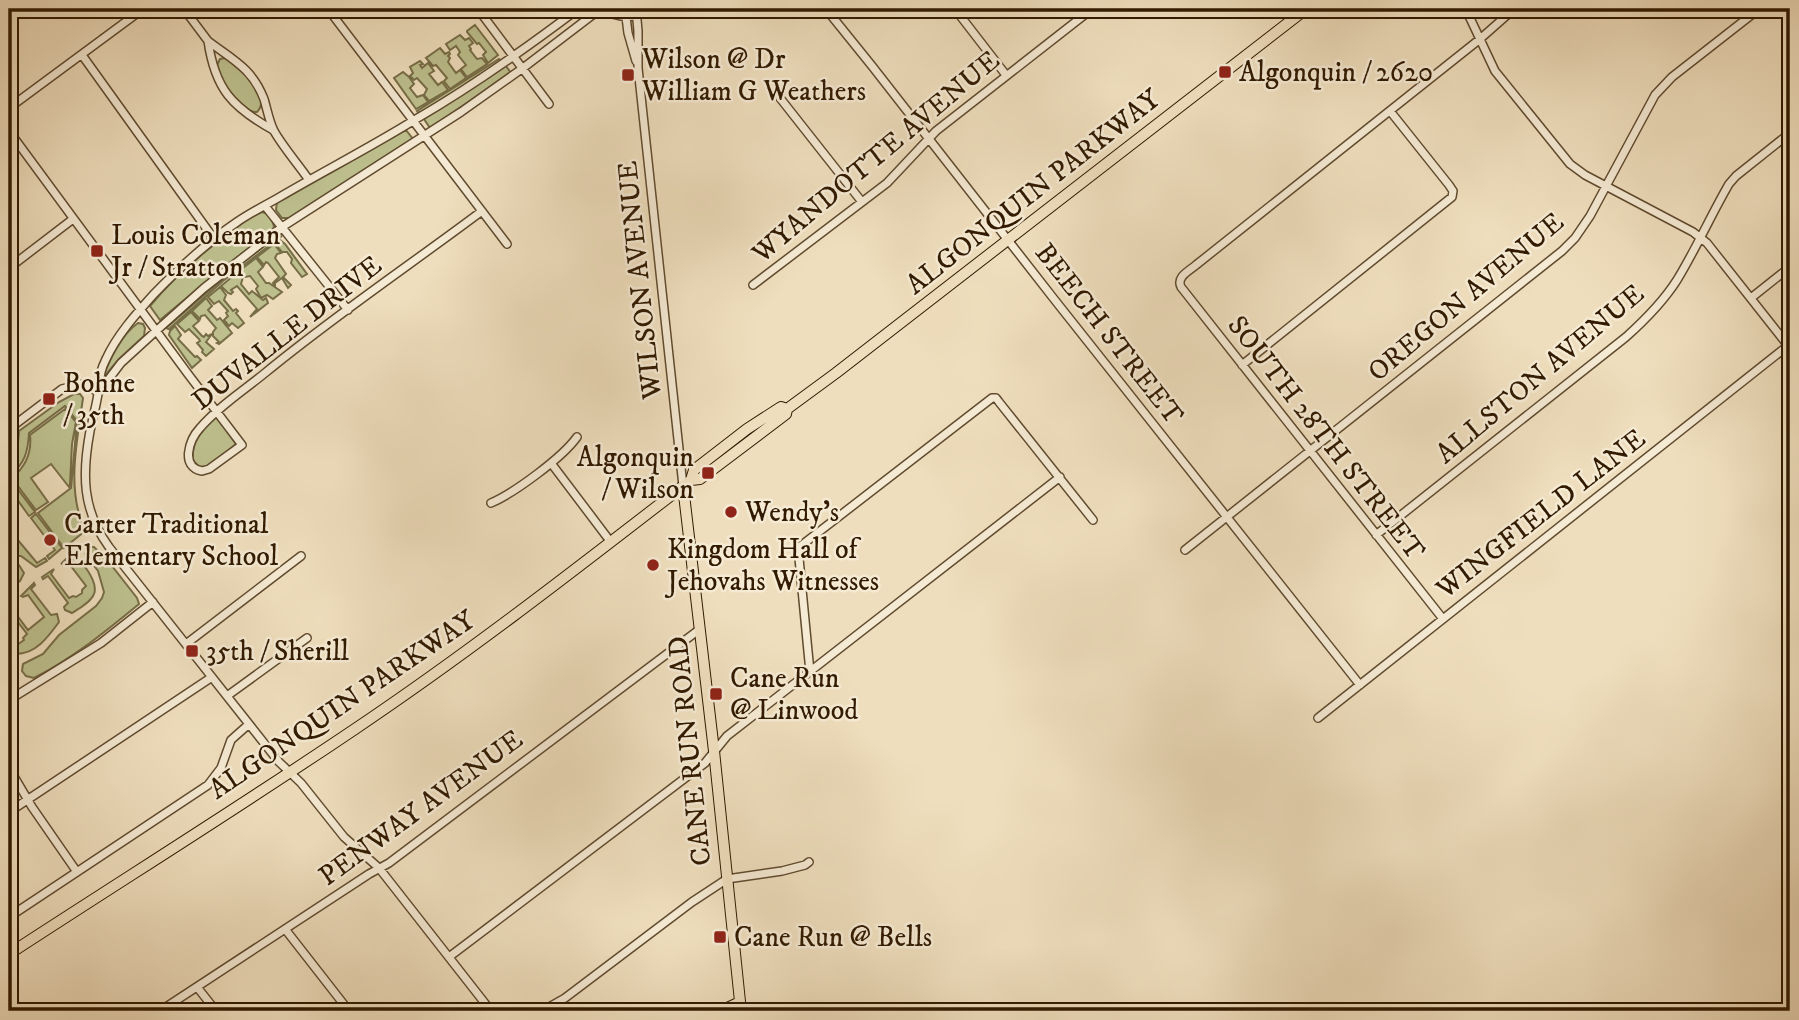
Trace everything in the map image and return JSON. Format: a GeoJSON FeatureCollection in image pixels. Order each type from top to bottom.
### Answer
{"type":"FeatureCollection","features":[{"type":"Feature","properties":{"kind":"main road","name":"ALGONQUIN PARKWAY"},"geometry":{"type":"LineString","coordinates":[[9,954],[356,728],[447,664],[687,483],[700,479],[786,414],[787,409],[1306,9]]}},
{"type":"Feature","properties":{"kind":"main road","name":"CANE RUN ROAD"},"geometry":{"type":"LineString","coordinates":[[687,483],[740,1007]]}},
{"type":"Feature","properties":{"kind":"main road"},"geometry":{"type":"LineString","coordinates":[[721,1011],[740,1007]]}},
{"type":"Feature","properties":{"kind":"street"},"geometry":{"type":"LineString","coordinates":[[9,108],[143,9]]}},
{"type":"Feature","properties":{"kind":"street"},"geometry":{"type":"LineString","coordinates":[[184,9],[208,41],[251,75],[258,85],[273,130],[309,180]]}},
{"type":"Feature","properties":{"kind":"street"},"geometry":{"type":"LineString","coordinates":[[328,9],[507,244]]}},
{"type":"Feature","properties":{"kind":"street"},"geometry":{"type":"LineString","coordinates":[[478,9],[549,104]]}},
{"type":"Feature","properties":{"kind":"street"},"geometry":{"type":"LineString","coordinates":[[491,1011],[379,869],[344,837],[309,793],[279,762],[100,535],[88,503],[86,463],[99,392],[99,374],[106,356],[140,309],[175,273],[239,220],[466,89],[578,9]]}},
{"type":"Feature","properties":{"kind":"street"},"geometry":{"type":"LineString","coordinates":[[99,392],[121,363],[156,331],[215,279],[282,227],[425,136],[523,68],[599,9],[625,13],[653,9]]}},
{"type":"Feature","properties":{"kind":"street","name":"BEECH STREET"},"geometry":{"type":"LineString","coordinates":[[826,9],[1360,685]]}},
{"type":"Feature","properties":{"kind":"street"},"geometry":{"type":"LineString","coordinates":[[955,9],[1006,75]]}},
{"type":"Feature","properties":{"kind":"street","name":"WYANDOTTE AVENUE"},"geometry":{"type":"LineString","coordinates":[[753,285],[862,202],[895,175],[936,131],[1092,9]]}},
{"type":"Feature","properties":{"kind":"street"},"geometry":{"type":"LineString","coordinates":[[1464,9],[1495,71],[1564,157],[1576,169],[1693,232],[1707,243],[1790,346]]}},
{"type":"Feature","properties":{"kind":"street"},"geometry":{"type":"LineString","coordinates":[[1242,365],[1452,197],[1453,191],[1449,185],[1390,111],[1514,9]]}},
{"type":"Feature","properties":{"kind":"street","name":"OREGON AVENUE"},"geometry":{"type":"LineString","coordinates":[[1185,550],[1562,251],[1584,227],[1661,88],[1759,9]]}},
{"type":"Feature","properties":{"kind":"street"},"geometry":{"type":"LineString","coordinates":[[1781,9],[1790,20]]}},
{"type":"Feature","properties":{"kind":"street","name":"WILSON AVENUE"},"geometry":{"type":"LineString","coordinates":[[636,12],[638,68],[687,483]]}},
{"type":"Feature","properties":{"kind":"street","name":"WILSON AVENUE"},"geometry":{"type":"LineString","coordinates":[[625,13],[638,68]]}},
{"type":"Feature","properties":{"kind":"street"},"geometry":{"type":"LineString","coordinates":[[208,41],[214,69],[227,94],[244,113],[273,130]]}},
{"type":"Feature","properties":{"kind":"street"},"geometry":{"type":"LineString","coordinates":[[82,55],[214,239]]}},
{"type":"Feature","properties":{"kind":"street"},"geometry":{"type":"LineString","coordinates":[[780,98],[862,202]]}},
{"type":"Feature","properties":{"kind":"street","name":"SOUTH 28TH STREET"},"geometry":{"type":"LineString","coordinates":[[1390,111],[1196,265],[1180,282],[1181,287],[1443,619]]}},
{"type":"Feature","properties":{"kind":"street"},"geometry":{"type":"LineString","coordinates":[[9,131],[217,412]]}},
{"type":"Feature","properties":{"kind":"street","name":"ALLSTON AVENUE"},"geometry":{"type":"LineString","coordinates":[[1376,536],[1636,328],[1668,293],[1729,184],[1790,133]]}},
{"type":"Feature","properties":{"kind":"street"},"geometry":{"type":"LineString","coordinates":[[265,206],[348,310]]}},
{"type":"Feature","properties":{"kind":"street","name":"DUVALLE DRIVE"},"geometry":{"type":"LineString","coordinates":[[217,412],[242,445],[209,469],[197,470],[190,464],[188,456],[191,441],[217,412],[303,342],[482,211]]}},
{"type":"Feature","properties":{"kind":"street"},"geometry":{"type":"LineString","coordinates":[[9,268],[73,219]]}},
{"type":"Feature","properties":{"kind":"street"},"geometry":{"type":"LineString","coordinates":[[1751,298],[1790,267]]}},
{"type":"Feature","properties":{"kind":"street","name":"WINGFIELD LANE"},"geometry":{"type":"LineString","coordinates":[[1318,718],[1790,346]]}},
{"type":"Feature","properties":{"kind":"street"},"geometry":{"type":"LineString","coordinates":[[9,428],[62,389],[81,384],[99,392]]}},
{"type":"Feature","properties":{"kind":"street"},"geometry":{"type":"LineString","coordinates":[[810,672],[798,548],[992,398],[996,398],[1093,520]]}},
{"type":"Feature","properties":{"kind":"street"},"geometry":{"type":"LineString","coordinates":[[491,503],[510,493],[551,463],[577,437]]}},
{"type":"Feature","properties":{"kind":"street"},"geometry":{"type":"LineString","coordinates":[[551,463],[610,541]]}},
{"type":"Feature","properties":{"kind":"street"},"geometry":{"type":"LineString","coordinates":[[449,957],[705,763],[727,736],[1060,477]]}},
{"type":"Feature","properties":{"kind":"street"},"geometry":{"type":"LineString","coordinates":[[186,644],[301,556]]}},
{"type":"Feature","properties":{"kind":"street"},"geometry":{"type":"LineString","coordinates":[[9,700],[101,643],[153,602]]}},
{"type":"Feature","properties":{"kind":"street","name":"PENWAY AVENUE"},"geometry":{"type":"LineString","coordinates":[[160,1011],[389,863],[700,629]]}},
{"type":"Feature","properties":{"kind":"street"},"geometry":{"type":"LineString","coordinates":[[227,696],[307,638]]}},
{"type":"Feature","properties":{"kind":"street"},"geometry":{"type":"LineString","coordinates":[[9,812],[212,677]]}},
{"type":"Feature","properties":{"kind":"street"},"geometry":{"type":"LineString","coordinates":[[9,917],[208,785],[221,768],[231,740],[249,724]]}},
{"type":"Feature","properties":{"kind":"street"},"geometry":{"type":"LineString","coordinates":[[9,768],[77,872]]}},
{"type":"Feature","properties":{"kind":"street"},"geometry":{"type":"LineString","coordinates":[[542,1011],[565,998],[692,902],[727,879],[782,871],[809,862]]}},
{"type":"Feature","properties":{"kind":"street"},"geometry":{"type":"LineString","coordinates":[[285,929],[349,1011]]}},
{"type":"Feature","properties":{"kind":"street"},"geometry":{"type":"LineString","coordinates":[[197,987],[216,1011]]}},
{"type":"Feature","properties":{"kind":"street"},"geometry":{"type":"LineString","coordinates":[[740,1007],[750,1011]]}},
{"type":"Feature","properties":{"kind":"green space"},"geometry":{"type":"Polygon","coordinates":[[[475,25],[498,55],[488,63],[483,55],[486,52],[467,32],[475,25]]]}},
{"type":"Feature","properties":{"kind":"green space"},"geometry":{"type":"Polygon","coordinates":[[[460,35],[465,40],[469,38],[473,43],[469,46],[470,50],[477,59],[482,58],[487,64],[467,77],[461,69],[466,65],[458,55],[460,52],[456,46],[450,50],[446,44],[460,35]]]}},
{"type":"Feature","properties":{"kind":"green space"},"geometry":{"type":"Polygon","coordinates":[[[440,48],[445,54],[449,52],[448,62],[456,73],[460,70],[466,78],[450,89],[444,81],[447,78],[426,58],[440,48]]]}},
{"type":"Feature","properties":{"kind":"green space"},"geometry":{"type":"Polygon","coordinates":[[[225,58],[252,82],[257,90],[261,105],[257,112],[244,107],[226,87],[217,65],[220,59],[225,58]]]}},
{"type":"Feature","properties":{"kind":"green space"},"geometry":{"type":"Polygon","coordinates":[[[499,59],[502,61],[419,114],[417,111],[499,59]]]}},
{"type":"Feature","properties":{"kind":"green space"},"geometry":{"type":"Polygon","coordinates":[[[420,61],[422,68],[428,63],[434,71],[429,74],[438,85],[442,82],[448,90],[429,101],[424,95],[427,89],[417,78],[414,80],[410,76],[413,73],[410,67],[420,61]]]}},
{"type":"Feature","properties":{"kind":"green space"},"geometry":{"type":"Polygon","coordinates":[[[506,66],[511,73],[430,128],[424,119],[506,66]]]}},
{"type":"Feature","properties":{"kind":"green space"},"geometry":{"type":"Polygon","coordinates":[[[403,72],[414,84],[410,88],[417,97],[423,95],[428,102],[416,109],[394,78],[403,72]]]}},
{"type":"Feature","properties":{"kind":"green space"},"geometry":{"type":"Polygon","coordinates":[[[406,130],[413,139],[289,218],[282,218],[276,210],[277,202],[406,130]]]}},
{"type":"Feature","properties":{"kind":"green space"},"geometry":{"type":"Polygon","coordinates":[[[262,212],[271,219],[273,230],[160,320],[150,306],[169,285],[222,238],[262,212]]]}},
{"type":"Feature","properties":{"kind":"green space"},"geometry":{"type":"Polygon","coordinates":[[[282,236],[223,281],[169,329],[166,328],[235,268],[276,237],[282,236]]]}},
{"type":"Feature","properties":{"kind":"green space"},"geometry":{"type":"Polygon","coordinates":[[[280,240],[307,274],[302,277],[291,263],[292,259],[287,252],[282,252],[275,244],[280,240]]]}},
{"type":"Feature","properties":{"kind":"green space"},"geometry":{"type":"Polygon","coordinates":[[[274,244],[281,253],[275,258],[286,274],[283,277],[291,285],[288,288],[282,278],[275,286],[273,283],[279,277],[268,263],[264,265],[257,257],[274,244]]]}},
{"type":"Feature","properties":{"kind":"green space"},"geometry":{"type":"Polygon","coordinates":[[[256,258],[263,267],[258,272],[266,283],[282,292],[273,299],[267,295],[261,298],[256,289],[258,286],[250,276],[245,277],[239,271],[256,258]]]}},
{"type":"Feature","properties":{"kind":"green space"},"geometry":{"type":"Polygon","coordinates":[[[238,272],[243,277],[241,284],[249,294],[252,291],[263,300],[266,298],[268,303],[250,317],[257,309],[237,286],[231,290],[231,294],[221,286],[238,272]]]}},
{"type":"Feature","properties":{"kind":"green space"},"geometry":{"type":"Polygon","coordinates":[[[220,287],[226,295],[224,300],[233,311],[238,311],[236,313],[244,323],[238,328],[232,323],[229,326],[224,320],[228,311],[219,301],[214,304],[208,297],[220,287]]]}},
{"type":"Feature","properties":{"kind":"green space"},"geometry":{"type":"Polygon","coordinates":[[[206,298],[212,306],[208,310],[217,320],[220,318],[232,333],[219,344],[213,336],[216,328],[205,315],[200,319],[192,311],[206,298]]]}},
{"type":"Feature","properties":{"kind":"green space"},"geometry":{"type":"Polygon","coordinates":[[[191,312],[199,321],[193,326],[202,336],[212,334],[206,342],[214,349],[206,356],[197,343],[199,339],[189,329],[185,332],[177,324],[191,312]]]}},
{"type":"Feature","properties":{"kind":"green space"},"geometry":{"type":"Polygon","coordinates":[[[138,323],[145,328],[144,336],[103,378],[117,348],[138,323]]]}},
{"type":"Feature","properties":{"kind":"green space"},"geometry":{"type":"Polygon","coordinates":[[[175,326],[181,335],[178,339],[201,360],[192,368],[169,335],[175,326]]]}},
{"type":"Feature","properties":{"kind":"green space"},"geometry":{"type":"Polygon","coordinates":[[[74,394],[80,394],[83,398],[74,482],[79,515],[85,531],[64,548],[38,513],[71,488],[77,421],[65,406],[29,433],[25,457],[10,475],[9,455],[18,443],[19,431],[74,394]]]}},
{"type":"Feature","properties":{"kind":"green space"},"geometry":{"type":"Polygon","coordinates":[[[65,409],[76,422],[70,484],[69,487],[51,464],[31,478],[48,502],[36,510],[12,478],[27,459],[30,435],[65,409]]]}},
{"type":"Feature","properties":{"kind":"green space"},"geometry":{"type":"Polygon","coordinates":[[[215,418],[218,418],[236,444],[210,465],[198,467],[193,461],[195,442],[215,418]]]}},
{"type":"Feature","properties":{"kind":"green space"},"geometry":{"type":"Polygon","coordinates":[[[10,479],[35,512],[29,516],[9,488],[10,479]]]}},
{"type":"Feature","properties":{"kind":"green space"},"geometry":{"type":"Polygon","coordinates":[[[36,514],[62,548],[49,559],[47,556],[55,550],[31,518],[36,514]]]}},
{"type":"Feature","properties":{"kind":"green space"},"geometry":{"type":"Polygon","coordinates":[[[11,533],[37,563],[45,558],[47,561],[36,567],[21,556],[9,556],[11,533]]]}},
{"type":"Feature","properties":{"kind":"green space"},"geometry":{"type":"Polygon","coordinates":[[[91,547],[101,552],[139,604],[62,662],[34,678],[26,676],[22,671],[23,664],[43,654],[59,635],[96,606],[102,598],[104,592],[98,571],[85,554],[91,547]]]}},
{"type":"Feature","properties":{"kind":"green space"},"geometry":{"type":"Polygon","coordinates":[[[66,559],[80,562],[90,575],[95,590],[85,605],[72,613],[65,610],[64,607],[68,603],[48,576],[43,579],[42,577],[54,569],[51,574],[69,598],[82,593],[86,586],[67,561],[61,564],[66,559]]]}},
{"type":"Feature","properties":{"kind":"green space"},"geometry":{"type":"Polygon","coordinates":[[[9,565],[19,565],[24,573],[17,583],[9,583],[9,565]]]}},
{"type":"Feature","properties":{"kind":"green space"},"geometry":{"type":"Polygon","coordinates":[[[34,583],[31,589],[51,615],[57,614],[59,622],[35,648],[16,654],[9,645],[17,645],[27,634],[9,612],[9,608],[13,604],[16,605],[13,610],[28,630],[44,617],[28,595],[21,596],[34,583]]]}},
{"type":"Feature","properties":{"kind":"place","name":"Algonquin / 2620"},"geometry":{"type":"Point","coordinates":[1225,72]}},
{"type":"Feature","properties":{"kind":"place","name":"Wilson @ Dr William G Weathers"},"geometry":{"type":"Point","coordinates":[628,75]}},
{"type":"Feature","properties":{"kind":"place","name":"Louis Coleman Jr / Stratton"},"geometry":{"type":"Point","coordinates":[97,251]}},
{"type":"Feature","properties":{"kind":"place","name":"Bohne / 35th"},"geometry":{"type":"Point","coordinates":[49,399]}},
{"type":"Feature","properties":{"kind":"place","name":"Algonquin / Wilson"},"geometry":{"type":"Point","coordinates":[708,473]}},
{"type":"Feature","properties":{"kind":"place","name":"Wendy's"},"geometry":{"type":"Point","coordinates":[731,512]}},
{"type":"Feature","properties":{"kind":"place","name":"Carter Traditional Elementary School"},"geometry":{"type":"Point","coordinates":[50,540]}},
{"type":"Feature","properties":{"kind":"place","name":"Kingdom Hall of Jehovahs Witnesses"},"geometry":{"type":"Point","coordinates":[653,565]}},
{"type":"Feature","properties":{"kind":"place","name":"35th / Sherill"},"geometry":{"type":"Point","coordinates":[192,651]}},
{"type":"Feature","properties":{"kind":"place","name":"Cane Run @ Linwood"},"geometry":{"type":"Point","coordinates":[716,694]}},
{"type":"Feature","properties":{"kind":"place","name":"Cane Run @ Bells"},"geometry":{"type":"Point","coordinates":[720,937]}}]}
